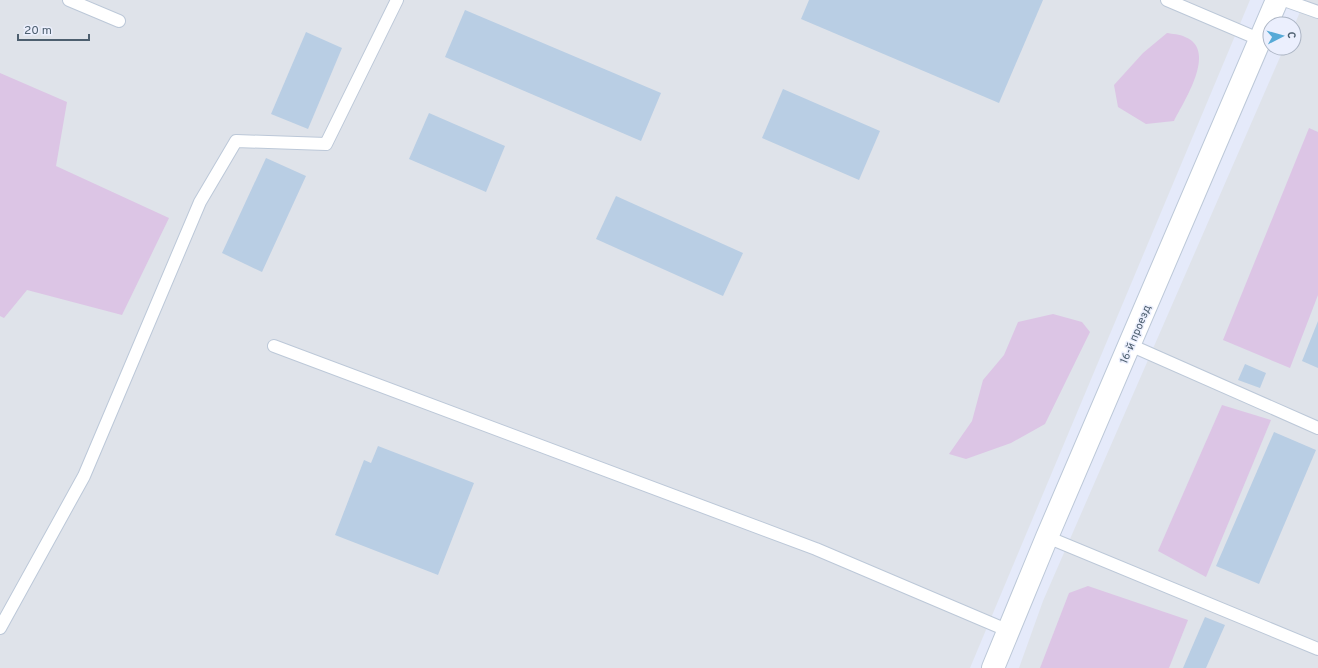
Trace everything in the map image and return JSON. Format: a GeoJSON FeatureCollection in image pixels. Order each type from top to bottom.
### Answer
{"type":"FeatureCollection","features":[{"type":"Feature","properties":{"kind":"street","name":"16-й проезд"},"geometry":{"type":"LineString","coordinates":[[993,668],[1277,0]]}},
{"type":"Feature","properties":{"kind":"lane"},"geometry":{"type":"LineString","coordinates":[[69,0],[119,21]]}},
{"type":"Feature","properties":{"kind":"lane"},"geometry":{"type":"LineString","coordinates":[[0,628],[84,476],[200,202],[236,141],[326,144],[397,0]]}},
{"type":"Feature","properties":{"kind":"lane"},"geometry":{"type":"LineString","coordinates":[[1167,0],[1261,40]]}},
{"type":"Feature","properties":{"kind":"lane"},"geometry":{"type":"LineString","coordinates":[[1284,0],[1318,12]]}},
{"type":"Feature","properties":{"kind":"lane"},"geometry":{"type":"LineString","coordinates":[[1130,345],[1318,428]]}},
{"type":"Feature","properties":{"kind":"lane"},"geometry":{"type":"LineString","coordinates":[[274,346],[816,549],[1009,631]]}},
{"type":"Feature","properties":{"kind":"lane"},"geometry":{"type":"LineString","coordinates":[[1048,537],[1318,649]]}},
{"type":"Feature","properties":{"kind":"shaded area"},"geometry":{"type":"Polygon","coordinates":[[[0,0],[1250,0],[970,668],[0,668],[0,0]]]}},
{"type":"Feature","properties":{"kind":"shaded area"},"geometry":{"type":"Polygon","coordinates":[[[1305,0],[1318,0],[1318,668],[1019,668],[1043,601],[1281,56],[1302,56],[1302,16],[1298,16],[1305,0]]]}},
{"type":"Feature","properties":{"kind":"shaded area"},"geometry":{"type":"Polygon","coordinates":[[[1167,33],[1183,36],[1194,44],[1199,53],[1199,64],[1191,89],[1174,121],[1146,124],[1118,107],[1114,85],[1143,53],[1167,33]]]}},
{"type":"Feature","properties":{"kind":"shaded area"},"geometry":{"type":"Polygon","coordinates":[[[0,73],[67,102],[56,166],[169,218],[122,315],[27,290],[4,318],[0,316],[0,73]]]}},
{"type":"Feature","properties":{"kind":"shaded area"},"geometry":{"type":"Polygon","coordinates":[[[1309,128],[1318,132],[1318,295],[1290,368],[1223,340],[1309,128]]]}},
{"type":"Feature","properties":{"kind":"shaded area"},"geometry":{"type":"Polygon","coordinates":[[[1053,314],[1082,322],[1090,332],[1045,424],[1011,443],[966,459],[949,454],[972,421],[983,380],[1004,355],[1018,322],[1053,314]]]}},
{"type":"Feature","properties":{"kind":"shaded area"},"geometry":{"type":"Polygon","coordinates":[[[1222,405],[1271,420],[1206,577],[1158,551],[1222,405]]]}},
{"type":"Feature","properties":{"kind":"shaded area"},"geometry":{"type":"Polygon","coordinates":[[[1088,586],[1188,620],[1169,668],[1040,668],[1069,593],[1088,586]]]}},
{"type":"Feature","properties":{"kind":"building"},"geometry":{"type":"Polygon","coordinates":[[[809,0],[1043,0],[999,103],[801,19],[809,0]]]}},
{"type":"Feature","properties":{"kind":"building"},"geometry":{"type":"Polygon","coordinates":[[[465,10],[661,93],[641,141],[445,57],[465,10]]]}},
{"type":"Feature","properties":{"kind":"building"},"geometry":{"type":"Polygon","coordinates":[[[306,32],[342,48],[308,129],[271,114],[306,32]]]}},
{"type":"Feature","properties":{"kind":"building"},"geometry":{"type":"Polygon","coordinates":[[[783,89],[880,131],[859,180],[762,138],[783,89]]]}},
{"type":"Feature","properties":{"kind":"building"},"geometry":{"type":"Polygon","coordinates":[[[429,113],[505,146],[486,192],[409,159],[429,113]]]}},
{"type":"Feature","properties":{"kind":"building"},"geometry":{"type":"Polygon","coordinates":[[[266,158],[306,176],[262,272],[222,253],[266,158]]]}},
{"type":"Feature","properties":{"kind":"building"},"geometry":{"type":"Polygon","coordinates":[[[616,196],[743,253],[723,296],[596,239],[616,196]]]}},
{"type":"Feature","properties":{"kind":"building"},"geometry":{"type":"Polygon","coordinates":[[[1318,321],[1318,368],[1302,361],[1318,321]]]}},
{"type":"Feature","properties":{"kind":"building"},"geometry":{"type":"Polygon","coordinates":[[[1245,364],[1266,373],[1260,388],[1238,380],[1245,364]]]}},
{"type":"Feature","properties":{"kind":"building"},"geometry":{"type":"Polygon","coordinates":[[[1274,432],[1316,450],[1259,584],[1216,566],[1274,432]]]}},
{"type":"Feature","properties":{"kind":"building"},"geometry":{"type":"Polygon","coordinates":[[[378,446],[474,483],[438,575],[335,535],[364,460],[371,463],[378,446]]]}},
{"type":"Feature","properties":{"kind":"building"},"geometry":{"type":"Polygon","coordinates":[[[1205,617],[1225,625],[1206,668],[1183,668],[1205,617]]]}}]}
